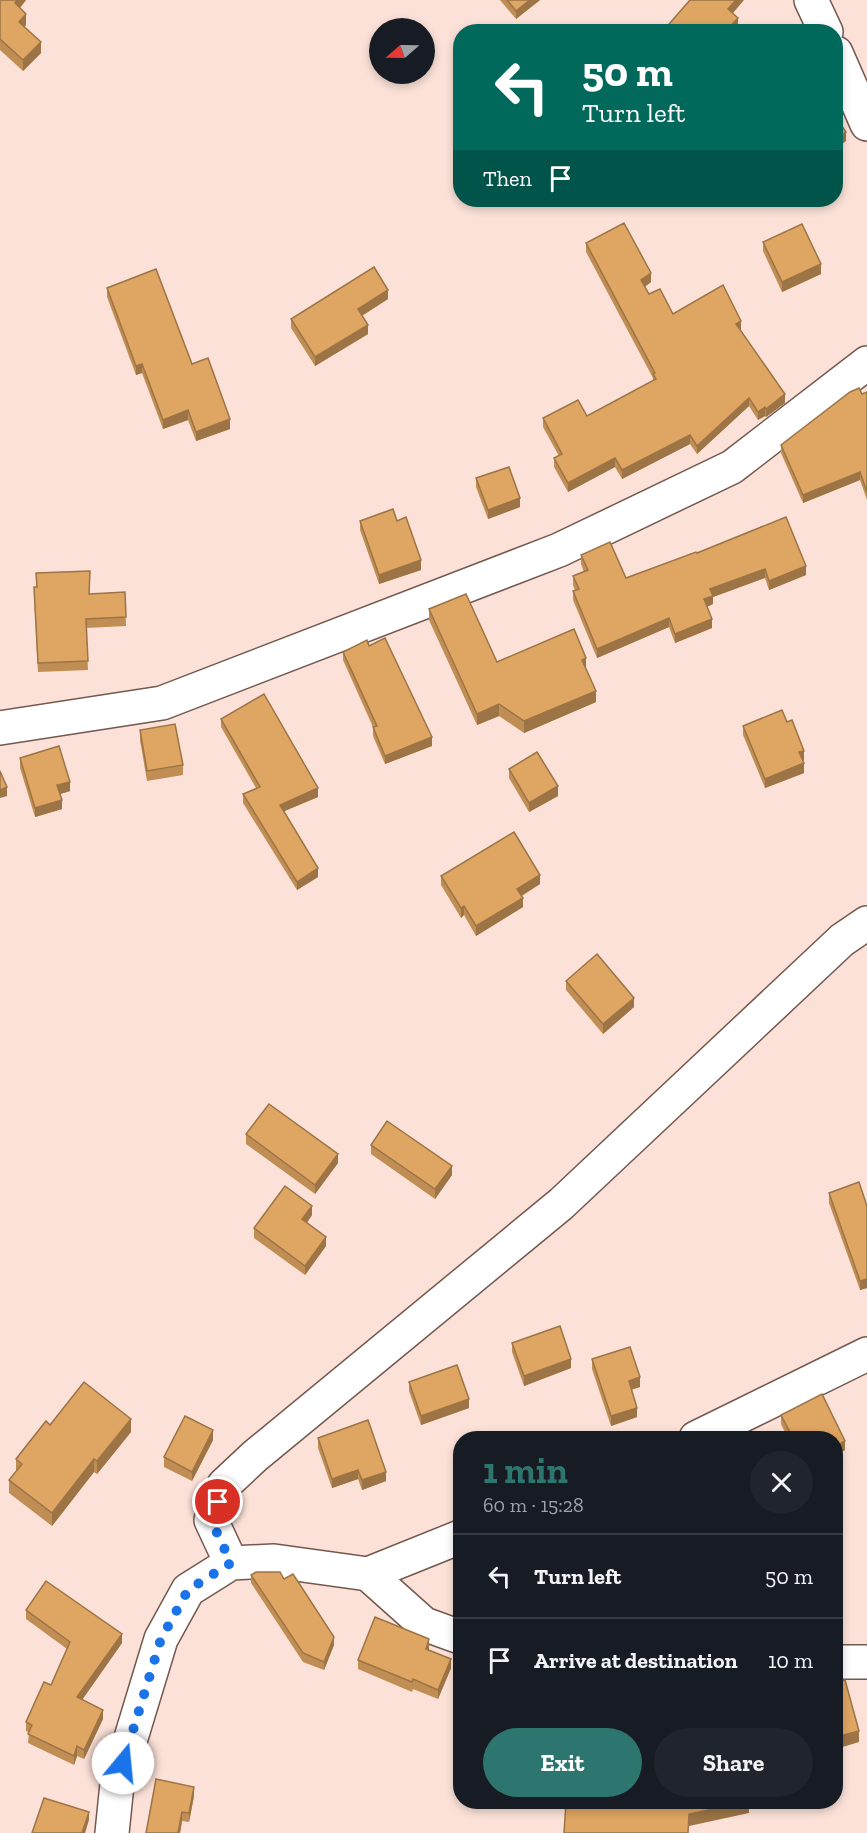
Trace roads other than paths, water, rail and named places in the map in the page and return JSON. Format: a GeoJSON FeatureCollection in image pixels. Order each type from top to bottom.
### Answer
{"type":"FeatureCollection","features":[{"type":"Feature","properties":{"kind":"street"},"geometry":{"type":"LineString","coordinates":[[812,0],[822,24]]}},
{"type":"Feature","properties":{"kind":"street"},"geometry":{"type":"LineString","coordinates":[[843,69],[867,123]]}},
{"type":"Feature","properties":{"kind":"street"},"geometry":{"type":"LineString","coordinates":[[0,728],[162,703],[559,550],[732,467],[867,363]]}},
{"type":"Feature","properties":{"kind":"street"},"geometry":{"type":"LineString","coordinates":[[231,1563],[211,1520],[224,1485],[255,1456],[561,1204],[842,940],[867,922]]}},
{"type":"Feature","properties":{"kind":"street"},"geometry":{"type":"LineString","coordinates":[[710,1431],[867,1354]]}},
{"type":"Feature","properties":{"kind":"street"},"geometry":{"type":"LineString","coordinates":[[112,1833],[117,1784],[161,1639],[188,1590],[231,1563],[274,1560],[368,1574],[453,1540]]}},
{"type":"Feature","properties":{"kind":"street"},"geometry":{"type":"LineString","coordinates":[[368,1574],[424,1624],[453,1634]]}},
{"type":"Feature","properties":{"kind":"street"},"geometry":{"type":"LineString","coordinates":[[843,1662],[867,1662]]}}]}
